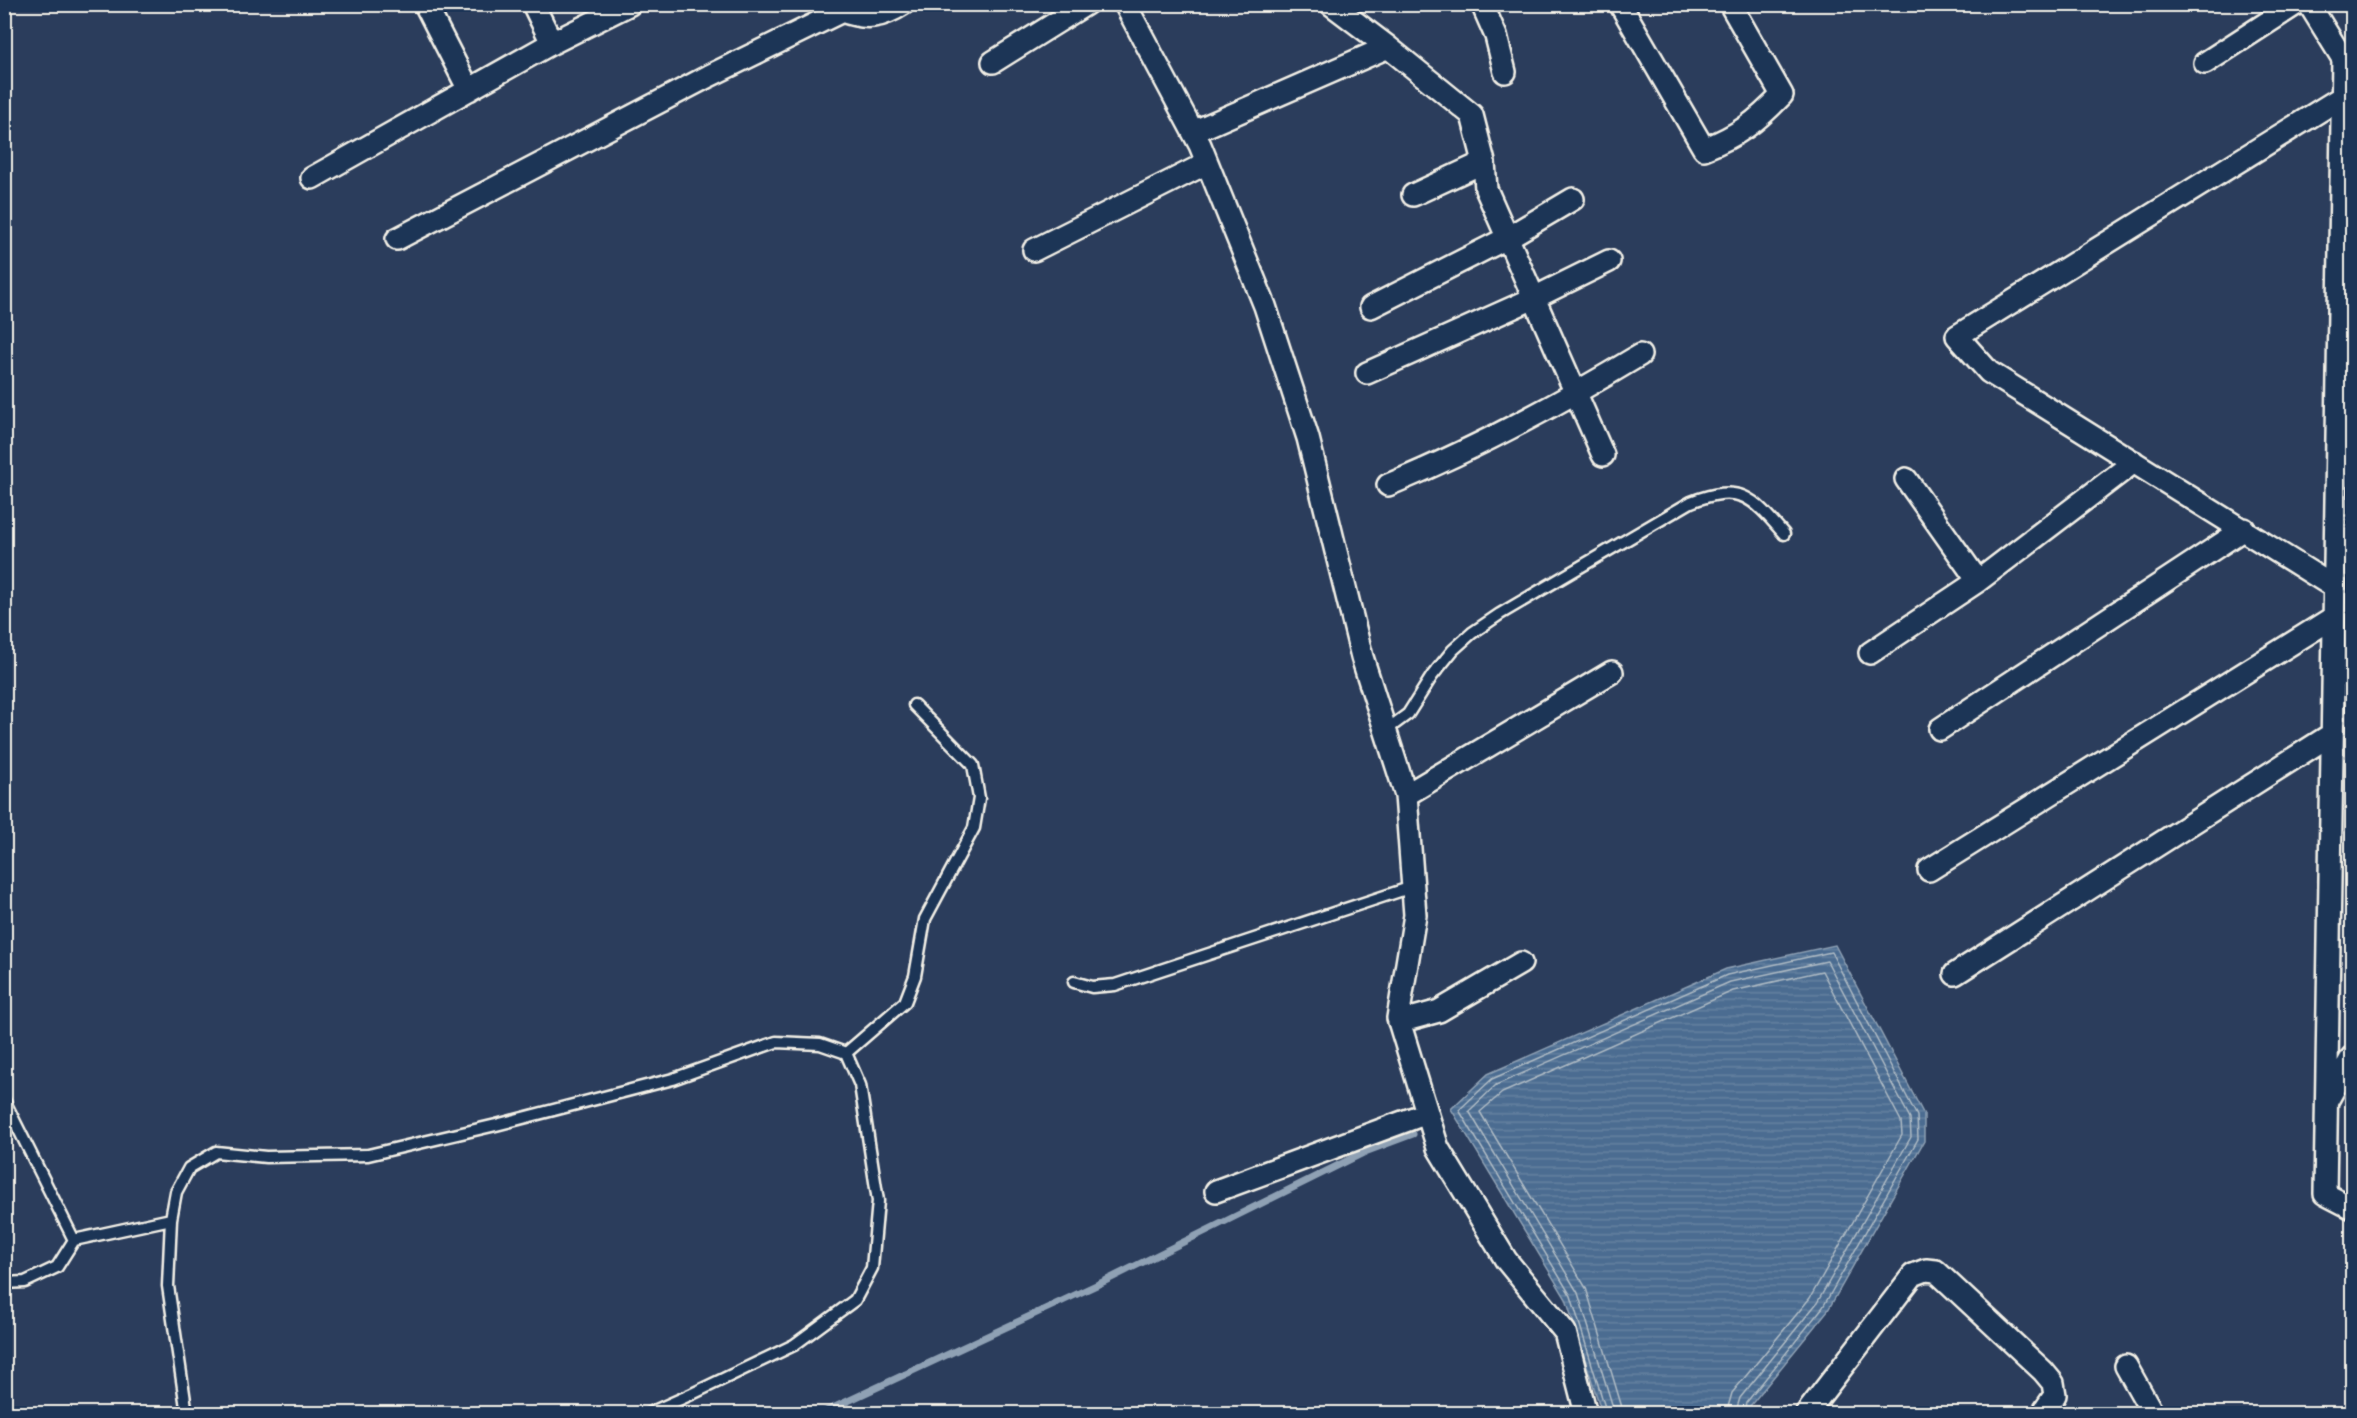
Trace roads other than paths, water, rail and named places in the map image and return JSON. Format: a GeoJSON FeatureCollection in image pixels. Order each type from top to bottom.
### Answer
{"type":"FeatureCollection","features":[{"type":"Feature","properties":{"kind":"street"},"geometry":{"type":"LineString","coordinates":[[425,4],[469,90]]}},
{"type":"Feature","properties":{"kind":"street"},"geometry":{"type":"LineString","coordinates":[[533,4],[552,43]]}},
{"type":"Feature","properties":{"kind":"street"},"geometry":{"type":"LineString","coordinates":[[312,178],[552,43],[630,4]]}},
{"type":"Feature","properties":{"kind":"street"},"geometry":{"type":"LineString","coordinates":[[398,239],[841,8],[858,18],[873,18],[903,4]]}},
{"type":"Feature","properties":{"kind":"street"},"geometry":{"type":"LineString","coordinates":[[993,62],[1086,4]]}},
{"type":"Feature","properties":{"kind":"street"},"geometry":{"type":"LineString","coordinates":[[1125,4],[1193,132],[1265,306],[1308,438],[1362,657],[1406,795],[1415,915],[1399,1022],[1438,1149],[1506,1260],[1565,1332],[1586,1413]]}},
{"type":"Feature","properties":{"kind":"street"},"geometry":{"type":"LineString","coordinates":[[1331,4],[1472,115],[1484,162],[1486,189],[1603,455]]}},
{"type":"Feature","properties":{"kind":"street"},"geometry":{"type":"LineString","coordinates":[[1482,4],[1496,36],[1505,72]]}},
{"type":"Feature","properties":{"kind":"street"},"geometry":{"type":"LineString","coordinates":[[1620,4],[1704,149],[1733,137],[1760,118],[1782,95],[1730,4]]}},
{"type":"Feature","properties":{"kind":"street"},"geometry":{"type":"LineString","coordinates":[[2205,63],[2296,4]]}},
{"type":"Feature","properties":{"kind":"street"},"geometry":{"type":"LineString","coordinates":[[2309,4],[2348,58],[2342,97],[2325,1194],[2352,1208]]}},
{"type":"Feature","properties":{"kind":"street"},"geometry":{"type":"LineString","coordinates":[[1193,132],[1388,47]]}},
{"type":"Feature","properties":{"kind":"street"},"geometry":{"type":"LineString","coordinates":[[2334,587],[1989,372],[1957,336],[2342,97]]}},
{"type":"Feature","properties":{"kind":"street"},"geometry":{"type":"LineString","coordinates":[[1413,195],[1484,162]]}},
{"type":"Feature","properties":{"kind":"street"},"geometry":{"type":"LineString","coordinates":[[1034,250],[1207,163]]}},
{"type":"Feature","properties":{"kind":"street"},"geometry":{"type":"LineString","coordinates":[[1371,307],[1507,238],[1573,199]]}},
{"type":"Feature","properties":{"kind":"street"},"geometry":{"type":"LineString","coordinates":[[1367,374],[1609,261]]}},
{"type":"Feature","properties":{"kind":"street"},"geometry":{"type":"LineString","coordinates":[[1388,484],[1440,463],[1577,393],[1640,355]]}},
{"type":"Feature","properties":{"kind":"street"},"geometry":{"type":"LineString","coordinates":[[1870,653],[1977,581],[2134,462]]}},
{"type":"Feature","properties":{"kind":"street"},"geometry":{"type":"LineString","coordinates":[[1905,479],[1977,581]]}},
{"type":"Feature","properties":{"kind":"street"},"geometry":{"type":"LineString","coordinates":[[1940,729],[2244,529]]}},
{"type":"Feature","properties":{"kind":"street"},"geometry":{"type":"LineString","coordinates":[[1929,870],[2334,617]]}},
{"type":"Feature","properties":{"kind":"street"},"geometry":{"type":"LineString","coordinates":[[1406,795],[1612,672]]}},
{"type":"Feature","properties":{"kind":"street"},"geometry":{"type":"LineString","coordinates":[[1954,974],[2332,734]]}},
{"type":"Feature","properties":{"kind":"street"},"geometry":{"type":"LineString","coordinates":[[1399,1022],[1438,1011],[1521,963]]}},
{"type":"Feature","properties":{"kind":"street"},"geometry":{"type":"LineString","coordinates":[[2326,1102],[2352,1057]]}},
{"type":"Feature","properties":{"kind":"street"},"geometry":{"type":"LineString","coordinates":[[1216,1191],[1427,1113]]}},
{"type":"Feature","properties":{"kind":"street"},"geometry":{"type":"LineString","coordinates":[[1806,1413],[1913,1275],[1926,1270],[1936,1271],[2053,1383],[2055,1395],[2042,1413]]}},
{"type":"Feature","properties":{"kind":"street"},"geometry":{"type":"LineString","coordinates":[[2126,1366],[2153,1413]]}},
{"type":"Feature","properties":{"kind":"lane"},"geometry":{"type":"LineString","coordinates":[[1385,731],[1408,714],[1432,676],[1472,633],[1500,614],[1691,502],[1713,494],[1743,495],[1761,508],[1784,534]]}},
{"type":"Feature","properties":{"kind":"lane"},"geometry":{"type":"LineString","coordinates":[[846,1053],[904,1002],[915,976],[925,919],[974,828],[979,798],[973,765],[914,705]]}},
{"type":"Feature","properties":{"kind":"lane"},"geometry":{"type":"LineString","coordinates":[[1074,982],[1092,987],[1115,985],[1412,887]]}},
{"type":"Feature","properties":{"kind":"lane"},"geometry":{"type":"LineString","coordinates":[[187,1413],[168,1286],[171,1219],[176,1192],[189,1168],[216,1152],[266,1157],[368,1155],[496,1125],[673,1079],[776,1042],[820,1044],[846,1053],[860,1085],[878,1201],[872,1268],[855,1300],[794,1345],[647,1413]]}},
{"type":"Feature","properties":{"kind":"lane"},"geometry":{"type":"LineString","coordinates":[[4,1100],[74,1240]]}},
{"type":"Feature","properties":{"kind":"lane"},"geometry":{"type":"LineString","coordinates":[[4,1283],[26,1282],[57,1267],[74,1240],[171,1219]]}},
{"type":"Feature","properties":{"kind":"water"},"geometry":{"type":"Polygon","coordinates":[[[1835,945],[1924,1115],[1924,1141],[1828,1310],[1750,1406],[1748,1413],[1602,1413],[1566,1299],[1451,1109],[1488,1074],[1726,969],[1835,945]]]}},
{"type":"Feature","properties":{"kind":"waterway"},"geometry":{"type":"LineString","coordinates":[[820,1414],[1105,1281],[1365,1152],[1413,1134]]}}]}
